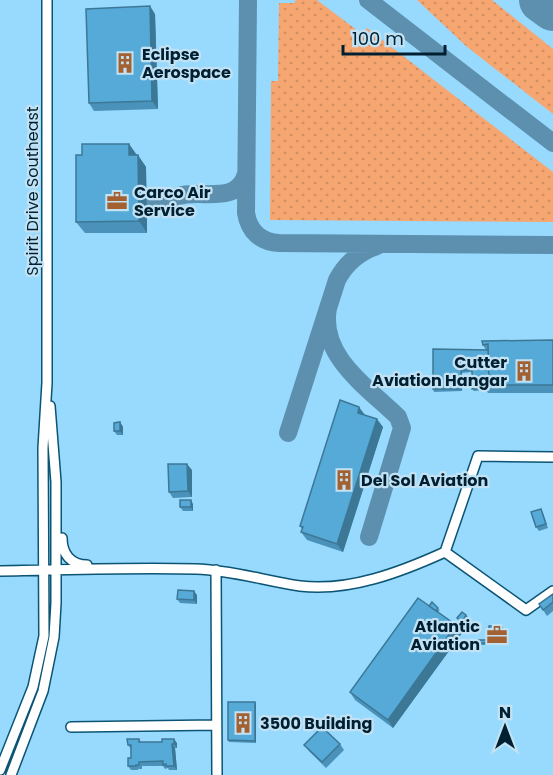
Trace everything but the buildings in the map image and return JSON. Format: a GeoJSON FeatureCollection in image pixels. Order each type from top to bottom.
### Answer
{"type":"FeatureCollection","features":[{"type":"Feature","properties":{"kind":"street","name":"Spirit Drive Southeast"},"geometry":{"type":"LineString","coordinates":[[47,0],[47,383]]}},
{"type":"Feature","properties":{"kind":"street"},"geometry":{"type":"LineString","coordinates":[[11,775],[43,691],[54,638],[56,482],[47,383]]}},
{"type":"Feature","properties":{"kind":"street"},"geometry":{"type":"LineString","coordinates":[[0,770],[33,687],[44,636],[43,448],[47,383]]}},
{"type":"Feature","properties":{"kind":"street"},"geometry":{"type":"LineString","coordinates":[[0,572],[216,570],[285,583],[328,587],[369,579],[445,552],[478,456],[553,457]]}},
{"type":"Feature","properties":{"kind":"street"},"geometry":{"type":"LineString","coordinates":[[56,482],[61,500],[62,546],[66,555],[72,562],[80,565],[119,564],[131,570]]}},
{"type":"Feature","properties":{"kind":"street"},"geometry":{"type":"LineString","coordinates":[[445,552],[526,610],[553,591]]}},
{"type":"Feature","properties":{"kind":"street"},"geometry":{"type":"LineString","coordinates":[[216,570],[217,775]]}},
{"type":"Feature","properties":{"kind":"street"},"geometry":{"type":"LineString","coordinates":[[71,727],[216,724]]}},
{"type":"Feature","properties":{"kind":"shaded area"},"geometry":{"type":"Polygon","coordinates":[[[296,0],[317,0],[362,34],[367,28],[553,172],[553,222],[270,220],[271,81],[278,81],[279,3],[294,3],[296,0]]]}},
{"type":"Feature","properties":{"kind":"shaded area"},"geometry":{"type":"Polygon","coordinates":[[[417,0],[492,0],[553,49],[553,114],[466,46],[417,0]]]}},
{"type":"Feature","properties":{"kind":"taxiway"},"geometry":{"type":"LineString","coordinates":[[248,0],[246,213],[256,234],[266,240],[279,243],[553,245]]}},
{"type":"Feature","properties":{"kind":"taxiway"},"geometry":{"type":"LineString","coordinates":[[368,0],[553,143]]}},
{"type":"Feature","properties":{"kind":"taxiway"},"geometry":{"type":"LineString","coordinates":[[151,204],[183,195],[229,192],[242,183],[246,174]]}},
{"type":"Feature","properties":{"kind":"taxiway"},"geometry":{"type":"LineString","coordinates":[[288,433],[337,280],[354,259],[364,251],[377,246]]}},
{"type":"Feature","properties":{"kind":"taxiway"},"geometry":{"type":"LineString","coordinates":[[328,308],[327,325],[338,356],[360,382],[398,417],[402,428],[369,537]]}},
{"type":"Feature","properties":{"kind":"runway"},"geometry":{"type":"LineString","coordinates":[[542,0],[553,8]]}},
{"type":"Feature","properties":{"kind":"place","name":"Eclipse Aerospace"},"geometry":{"type":"Point","coordinates":[125,63]}},
{"type":"Feature","properties":{"kind":"place","name":"Carco Air Service"},"geometry":{"type":"Point","coordinates":[117,201]}},
{"type":"Feature","properties":{"kind":"place","name":"Cutter Aviation Hangar"},"geometry":{"type":"Point","coordinates":[524,371]}},
{"type":"Feature","properties":{"kind":"place","name":"Del Sol Aviation"},"geometry":{"type":"Point","coordinates":[344,480]}},
{"type":"Feature","properties":{"kind":"place","name":"Atlantic Aviation"},"geometry":{"type":"Point","coordinates":[497,635]}},
{"type":"Feature","properties":{"kind":"place","name":"3500 Building"},"geometry":{"type":"Point","coordinates":[243,723]}}]}
